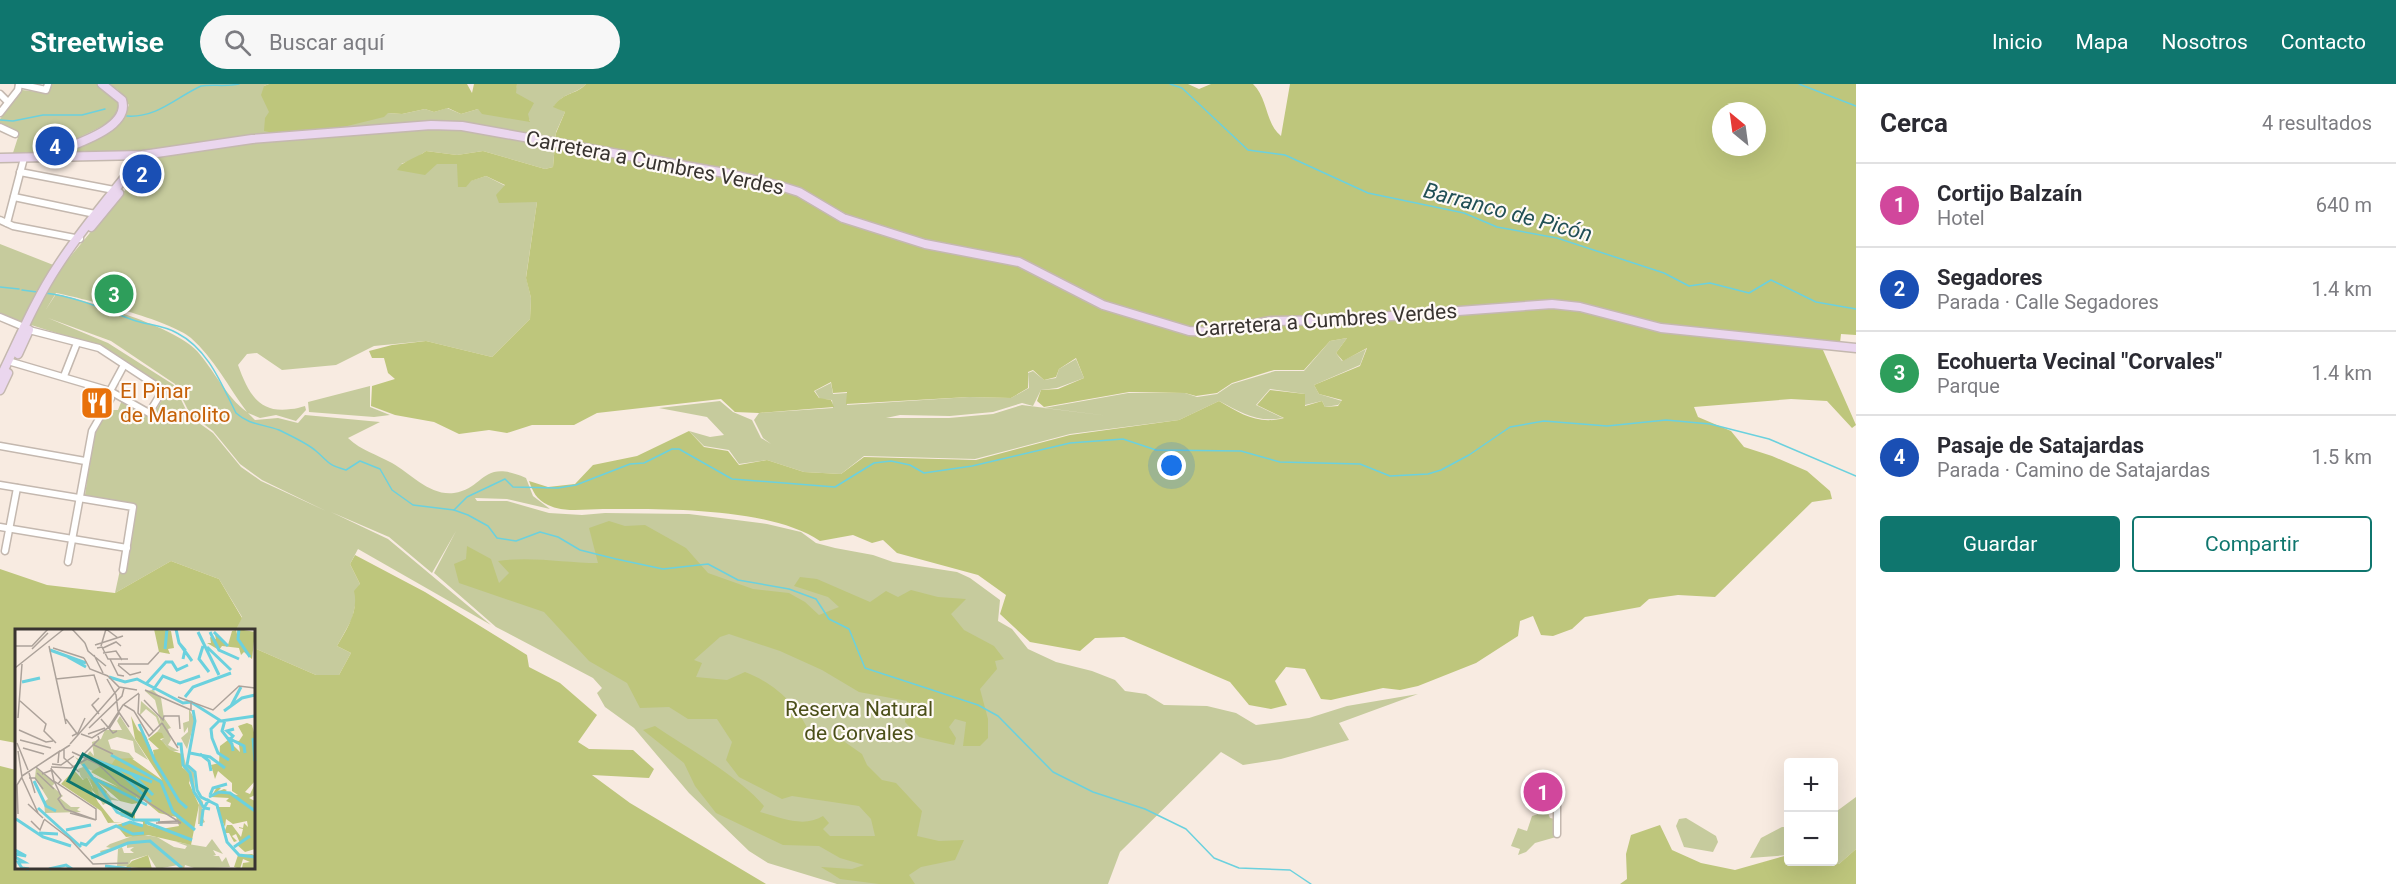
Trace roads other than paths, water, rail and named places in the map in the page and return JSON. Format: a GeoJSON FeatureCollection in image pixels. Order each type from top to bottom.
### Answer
{"type":"FeatureCollection","features":[{"type":"Feature","properties":{"kind":"street"},"geometry":{"type":"LineString","coordinates":[[0,112],[19,84],[47,87]]}},
{"type":"Feature","properties":{"kind":"street"},"geometry":{"type":"LineString","coordinates":[[0,158],[44,157],[62,152],[109,128],[123,110],[122,100],[102,84]]}},
{"type":"Feature","properties":{"kind":"street"},"geometry":{"type":"LineString","coordinates":[[0,94],[8,102]]}},
{"type":"Feature","properties":{"kind":"street","name":"Carretera a Cumbres Verdes"},"geometry":{"type":"LineString","coordinates":[[62,152],[147,154],[252,139],[431,125],[462,126],[725,173],[780,186],[799,192],[843,218],[925,244],[1019,262],[1103,305],[1189,331],[1210,332],[1270,321],[1337,320],[1552,304],[1580,307],[1661,328],[1856,348]]}},
{"type":"Feature","properties":{"kind":"street"},"geometry":{"type":"LineString","coordinates":[[0,127],[15,134]]}},
{"type":"Feature","properties":{"kind":"street"},"geometry":{"type":"LineString","coordinates":[[79,238],[114,190],[147,154]]}},
{"type":"Feature","properties":{"kind":"street"},"geometry":{"type":"LineString","coordinates":[[0,378],[26,329],[30,314],[58,265],[147,154]]}},
{"type":"Feature","properties":{"kind":"street"},"geometry":{"type":"LineString","coordinates":[[7,223],[24,158]]}},
{"type":"Feature","properties":{"kind":"street"},"geometry":{"type":"LineString","coordinates":[[20,172],[114,190]]}},
{"type":"Feature","properties":{"kind":"street"},"geometry":{"type":"LineString","coordinates":[[14,198],[95,214]]}},
{"type":"Feature","properties":{"kind":"street"},"geometry":{"type":"LineString","coordinates":[[0,220],[79,238]]}},
{"type":"Feature","properties":{"kind":"street"},"geometry":{"type":"LineString","coordinates":[[0,317],[26,329],[99,348],[163,390],[149,412],[110,391],[7,361]]}},
{"type":"Feature","properties":{"kind":"street"},"geometry":{"type":"LineString","coordinates":[[64,376],[77,343]]}},
{"type":"Feature","properties":{"kind":"street"},"geometry":{"type":"LineString","coordinates":[[0,390],[7,361]]}},
{"type":"Feature","properties":{"kind":"street"},"geometry":{"type":"LineString","coordinates":[[68,562],[86,478],[85,461],[92,431],[111,398],[110,391],[124,366]]}},
{"type":"Feature","properties":{"kind":"street"},"geometry":{"type":"LineString","coordinates":[[0,446],[85,461]]}},
{"type":"Feature","properties":{"kind":"street"},"geometry":{"type":"LineString","coordinates":[[0,485],[134,507],[123,570]]}},
{"type":"Feature","properties":{"kind":"street"},"geometry":{"type":"LineString","coordinates":[[5,551],[16,488]]}},
{"type":"Feature","properties":{"kind":"street"},"geometry":{"type":"LineString","coordinates":[[0,527],[127,548]]}},
{"type":"Feature","properties":{"kind":"street"},"geometry":{"type":"LineString","coordinates":[[1553,787],[1557,834]]}},
{"type":"Feature","properties":{"kind":"street"},"geometry":{"type":"LineString","coordinates":[[1544,799],[1555,798]]}},
{"type":"Feature","properties":{"kind":"waterway","name":"Barranco de Picón"},"geometry":{"type":"LineString","coordinates":[[127,116],[138,116],[157,111],[201,86],[239,84]]}},
{"type":"Feature","properties":{"kind":"waterway","name":"Barranco de Picón"},"geometry":{"type":"LineString","coordinates":[[1170,84],[1182,88],[1248,150],[1285,155],[1368,193],[1464,213],[1497,227],[1557,238],[1664,273],[1689,286],[1710,283],[1749,293],[1771,280],[1816,302],[1856,309]]}},
{"type":"Feature","properties":{"kind":"waterway"},"geometry":{"type":"LineString","coordinates":[[1799,84],[1856,106]]}},
{"type":"Feature","properties":{"kind":"waterway","name":"Barranco de Picón"},"geometry":{"type":"LineString","coordinates":[[0,120],[13,121],[43,115],[82,115],[105,109]]}},
{"type":"Feature","properties":{"kind":"waterway"},"geometry":{"type":"LineString","coordinates":[[0,287],[19,289]]}},
{"type":"Feature","properties":{"kind":"waterway"},"geometry":{"type":"LineString","coordinates":[[22,290],[37,292]]}},
{"type":"Feature","properties":{"kind":"waterway"},"geometry":{"type":"LineString","coordinates":[[45,293],[79,300],[177,333],[188,340],[205,357],[236,413],[241,417],[298,439],[329,463],[340,468],[346,470],[360,461],[380,469],[392,490],[413,505],[454,510],[468,515],[488,526],[497,538],[516,541],[540,532],[558,537],[580,550],[663,569],[708,564],[738,580],[789,589],[816,599],[829,619],[849,629],[865,668],[978,705],[998,716],[1053,772],[1093,792],[1145,809],[1186,829],[1214,858],[1239,868],[1290,870],[1311,884]]}},
{"type":"Feature","properties":{"kind":"waterway"},"geometry":{"type":"LineString","coordinates":[[454,510],[467,497],[505,479],[513,487],[558,488],[576,485],[630,464],[644,463],[672,449],[679,449],[732,479],[835,487],[874,463],[891,461],[910,465],[924,473],[972,466],[1070,443],[1123,439],[1156,450],[1241,451],[1280,462],[1360,464],[1390,476],[1428,474],[1441,470],[1469,455],[1510,427],[1544,421],[1607,426],[1666,420],[1710,424],[1769,439],[1856,476]]}},
{"type":"Feature","properties":{"kind":"place","name":"Pasaje de Satajardas"},"geometry":{"type":"Point","coordinates":[55,146]}},
{"type":"Feature","properties":{"kind":"place","name":"Segadores"},"geometry":{"type":"Point","coordinates":[142,174]}},
{"type":"Feature","properties":{"kind":"place","name":"Ecohuerta Vecinal \"Corvales\""},"geometry":{"type":"Point","coordinates":[114,294]}},
{"type":"Feature","properties":{"kind":"place","name":"El Pinar de Manolito"},"geometry":{"type":"Point","coordinates":[97,403]}},
{"type":"Feature","properties":{"kind":"place","name":"Cortijo Balzaín"},"geometry":{"type":"Point","coordinates":[1543,792]}},
{"type":"Feature","properties":{"kind":"park label","name":"Reserva Natural de Corvales"},"geometry":{"type":"Point","coordinates":[859,721]}}]}
